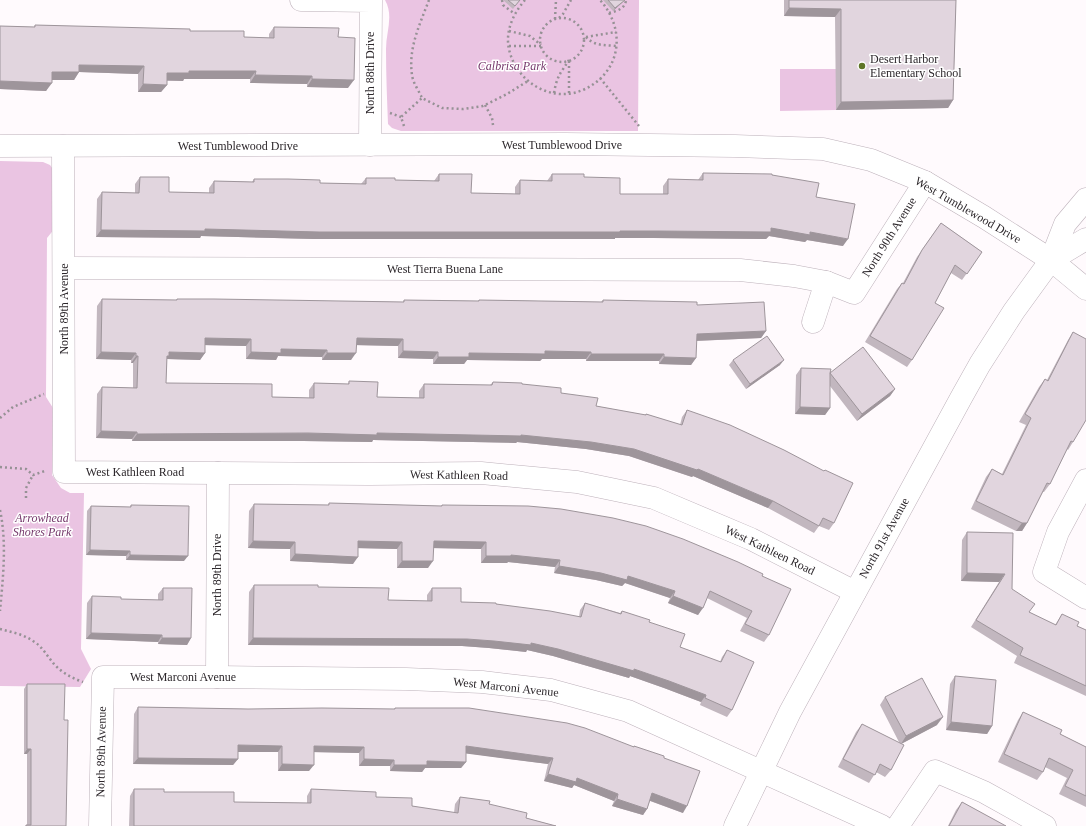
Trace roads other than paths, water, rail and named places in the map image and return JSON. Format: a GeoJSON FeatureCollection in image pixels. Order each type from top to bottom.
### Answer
{"type":"FeatureCollection","features":[{"type":"Feature","properties":{"kind":"street","name":"North 88th Drive"},"geometry":{"type":"LineString","coordinates":[[302,0],[371,1],[370,146]]}},
{"type":"Feature","properties":{"kind":"street","name":"West Tumblewood Drive"},"geometry":{"type":"LineString","coordinates":[[0,146],[653,145],[823,149],[871,160],[924,182],[984,217],[1051,260],[1086,289]]}},
{"type":"Feature","properties":{"kind":"street","name":"North 89th Avenue"},"geometry":{"type":"LineString","coordinates":[[63,146],[64,468]]}},
{"type":"Feature","properties":{"kind":"street","name":"North 90th Avenue"},"geometry":{"type":"LineString","coordinates":[[854,293],[924,182]]}},
{"type":"Feature","properties":{"kind":"street","name":"North 91st Avenue"},"geometry":{"type":"LineString","coordinates":[[735,826],[790,712],[980,364],[1014,311],[1051,260],[1065,224],[1086,199]]}},
{"type":"Feature","properties":{"kind":"street","name":"North 91st Avenue"},"geometry":{"type":"LineString","coordinates":[[1051,260],[1086,239]]}},
{"type":"Feature","properties":{"kind":"street","name":"West Tierra Buena Lane"},"geometry":{"type":"LineString","coordinates":[[64,268],[740,270],[794,276],[826,282],[854,293]]}},
{"type":"Feature","properties":{"kind":"street"},"geometry":{"type":"LineString","coordinates":[[813,322],[826,282]]}},
{"type":"Feature","properties":{"kind":"street","name":"West Kathleen Road"},"geometry":{"type":"LineString","coordinates":[[64,468],[218,473],[481,473],[577,482],[654,498],[751,539],[855,592]]}},
{"type":"Feature","properties":{"kind":"street","name":"North 89th Drive"},"geometry":{"type":"LineString","coordinates":[[217,677],[218,473]]}},
{"type":"Feature","properties":{"kind":"street"},"geometry":{"type":"LineString","coordinates":[[1086,480],[1058,532],[1044,572],[1086,598]]}},
{"type":"Feature","properties":{"kind":"street","name":"West Marconi Avenue"},"geometry":{"type":"LineString","coordinates":[[103,681],[217,677],[406,679],[482,682],[551,690],[628,711],[882,826]]}},
{"type":"Feature","properties":{"kind":"street","name":"North 89th Avenue"},"geometry":{"type":"LineString","coordinates":[[100,826],[103,681]]}},
{"type":"Feature","properties":{"kind":"street"},"geometry":{"type":"LineString","coordinates":[[898,826],[936,771],[984,792],[1045,826]]}},
{"type":"Feature","properties":{"kind":"place","name":"Desert Harbor Elementary School"},"geometry":{"type":"Point","coordinates":[862,66]}},
{"type":"Feature","properties":{"kind":"park label","name":"Calbrisa Park"},"geometry":{"type":"Point","coordinates":[512,66]}},
{"type":"Feature","properties":{"kind":"park label","name":"Arrowhead Shores Park"},"geometry":{"type":"Point","coordinates":[42,525]}}]}
